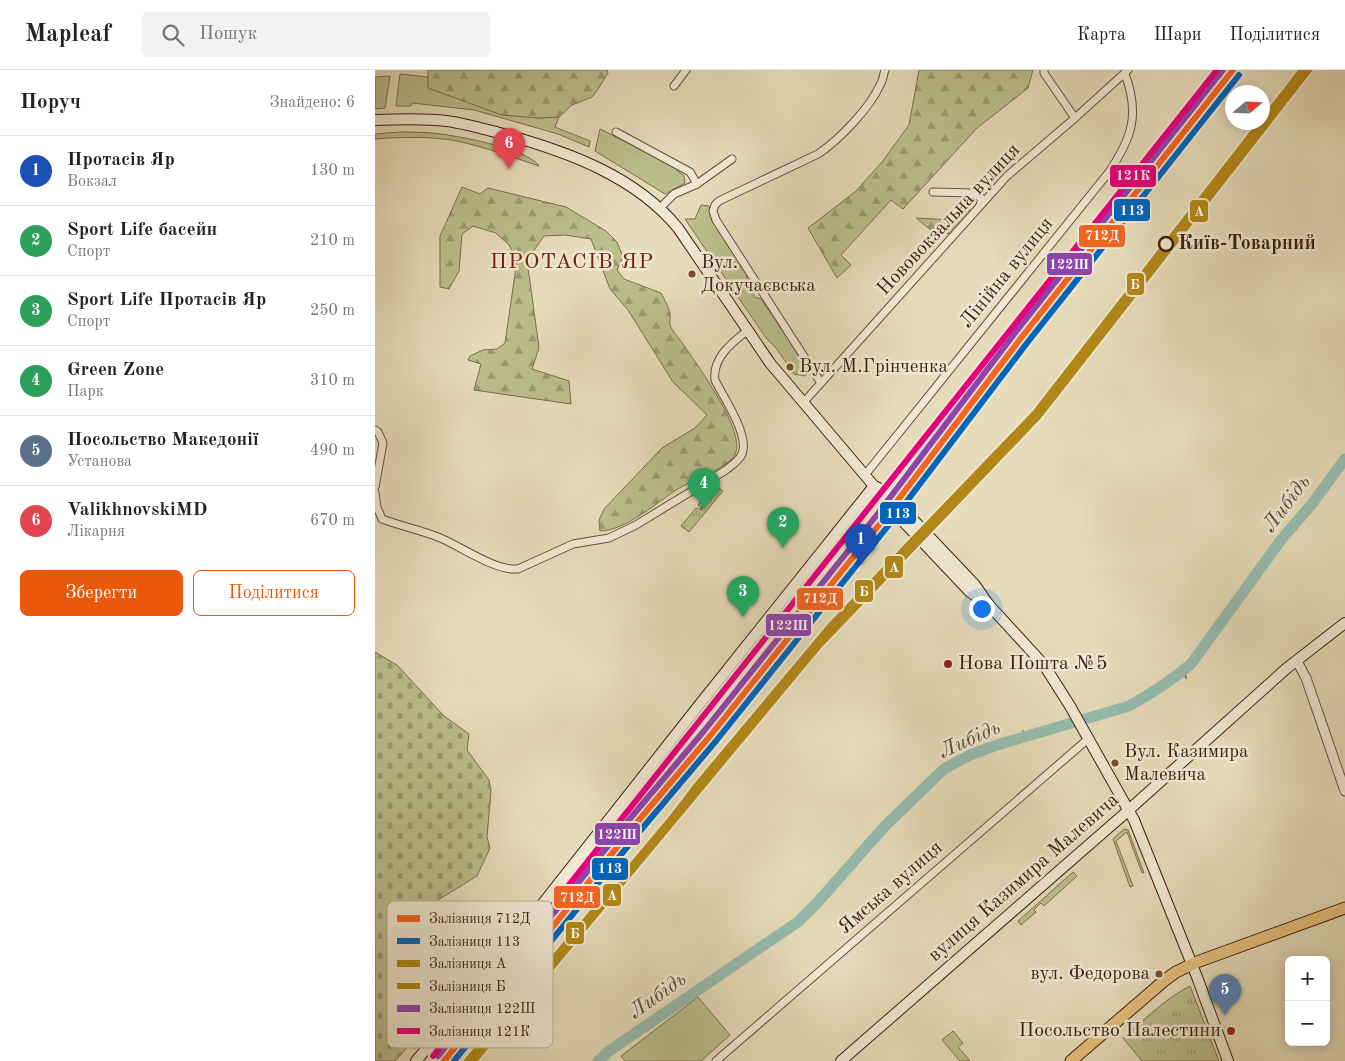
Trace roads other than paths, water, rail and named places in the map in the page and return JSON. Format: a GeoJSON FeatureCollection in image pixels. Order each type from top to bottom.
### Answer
{"type":"FeatureCollection","features":[{"type":"Feature","properties":{"kind":"main road"},"geometry":{"type":"LineString","coordinates":[[375,120],[412,118],[449,122],[535,143],[589,164],[628,184],[660,208],[679,228],[747,331],[786,384],[874,486],[975,585],[989,604],[1044,666],[1070,706],[1129,810],[1192,965],[1228,1061]]}},
{"type":"Feature","properties":{"kind":"main road"},"geometry":{"type":"LineString","coordinates":[[545,901],[874,486]]}},
{"type":"Feature","properties":{"kind":"main road","name":"вулиця Казимира Малевича"},"geometry":{"type":"LineString","coordinates":[[841,1061],[1297,661],[1345,622]]}},
{"type":"Feature","properties":{"kind":"main road"},"geometry":{"type":"LineString","coordinates":[[1071,1061],[1176,972],[1345,908]]}},
{"type":"Feature","properties":{"kind":"main road"},"geometry":{"type":"LineString","coordinates":[[416,1061],[427,1048]]}},
{"type":"Feature","properties":{"kind":"street"},"geometry":{"type":"LineString","coordinates":[[674,86],[686,70]]}},
{"type":"Feature","properties":{"kind":"street"},"geometry":{"type":"LineString","coordinates":[[821,383],[716,220],[713,212],[715,205],[719,201],[818,154],[832,144],[869,104],[881,84],[885,70]]}},
{"type":"Feature","properties":{"kind":"street"},"geometry":{"type":"LineString","coordinates":[[1044,70],[1043,73],[1075,118]]}},
{"type":"Feature","properties":{"kind":"street","name":"Нововокзальна вулиця"},"geometry":{"type":"LineString","coordinates":[[803,403],[1007,176],[1126,72]]}},
{"type":"Feature","properties":{"kind":"street","name":"Лінійна вулиця"},"geometry":{"type":"LineString","coordinates":[[865,475],[1109,172],[1124,150],[1130,132],[1133,112],[1126,72]]}},
{"type":"Feature","properties":{"kind":"street"},"geometry":{"type":"LineString","coordinates":[[616,132],[690,172],[697,184]]}},
{"type":"Feature","properties":{"kind":"street"},"geometry":{"type":"LineString","coordinates":[[660,208],[674,194],[697,184],[732,159]]}},
{"type":"Feature","properties":{"kind":"street"},"geometry":{"type":"LineString","coordinates":[[933,192],[975,193],[982,199],[980,206]]}},
{"type":"Feature","properties":{"kind":"street"},"geometry":{"type":"LineString","coordinates":[[375,493],[379,515],[382,519],[440,537],[511,570],[518,569],[573,544],[609,538],[636,525],[726,470],[742,455],[743,448],[739,428],[715,380],[714,373],[715,365],[719,358],[747,331]]}},
{"type":"Feature","properties":{"kind":"street"},"geometry":{"type":"LineString","coordinates":[[375,430],[383,443],[375,486]]}},
{"type":"Feature","properties":{"kind":"street"},"geometry":{"type":"LineString","coordinates":[[1297,661],[1306,678],[1345,791]]}},
{"type":"Feature","properties":{"kind":"street","name":"Ямська вулиця"},"geometry":{"type":"LineString","coordinates":[[716,1061],[1086,735]]}},
{"type":"Feature","properties":{"kind":"waterway","name":"Либідь"},"geometry":{"type":"LineString","coordinates":[[598,1061],[609,1051],[799,921],[885,826],[944,769],[970,755],[997,745],[1129,706],[1184,670],[1191,664],[1281,540],[1311,505],[1345,459]]}},
{"type":"Feature","properties":{"kind":"waterway","name":"Либідь"},"geometry":{"type":"LineString","coordinates":[[1184,670],[1186,678]]}},
{"type":"Feature","properties":{"kind":"waterway","name":"ПРОТАСІВ ЯР"},"geometry":{"type":"LineString","coordinates":[[1023,731],[1027,736]]}},
{"type":"Feature","properties":{"kind":"rail line","name":"121К"},"geometry":{"type":"LineString","coordinates":[[553,905],[1217,70]]}},
{"type":"Feature","properties":{"kind":"rail line","name":"122Ш"},"geometry":{"type":"LineString","coordinates":[[553,914],[704,731],[876,516],[1015,333],[1223,70]]}},
{"type":"Feature","properties":{"kind":"rail line","name":"712Д"},"geometry":{"type":"LineString","coordinates":[[553,926],[710,736],[882,521],[1021,338],[1233,70]]}},
{"type":"Feature","properties":{"kind":"rail line","name":"Б"},"geometry":{"type":"LineString","coordinates":[[1270,111],[1302,70]]}},
{"type":"Feature","properties":{"kind":"rail line","name":"A"},"geometry":{"type":"LineString","coordinates":[[553,966],[818,647],[1039,416],[1309,70]]}},
{"type":"Feature","properties":{"kind":"rail line","name":"113"},"geometry":{"type":"LineString","coordinates":[[553,939],[716,741],[888,526],[1027,343],[1239,75]]}},
{"type":"Feature","properties":{"kind":"rail line","name":"Б"},"geometry":{"type":"LineString","coordinates":[[553,959],[832,624],[1035,413],[1255,130]]}},
{"type":"Feature","properties":{"kind":"rail line","name":"121К"},"geometry":{"type":"LineString","coordinates":[[433,1056],[439,1048]]}},
{"type":"Feature","properties":{"kind":"rail line","name":"122Ш"},"geometry":{"type":"LineString","coordinates":[[438,1056],[444,1048]]}},
{"type":"Feature","properties":{"kind":"rail line","name":"712Д"},"geometry":{"type":"LineString","coordinates":[[444,1061],[455,1048]]}},
{"type":"Feature","properties":{"kind":"rail line","name":"113"},"geometry":{"type":"LineString","coordinates":[[454,1061],[465,1048]]}},
{"type":"Feature","properties":{"kind":"rail line","name":"Б"},"geometry":{"type":"LineString","coordinates":[[467,1061],[478,1048]]}},
{"type":"Feature","properties":{"kind":"rail line","name":"A"},"geometry":{"type":"LineString","coordinates":[[474,1061],[485,1048]]}},
{"type":"Feature","properties":{"kind":"place","name":"ValikhnovskiMD"},"geometry":{"type":"Point","coordinates":[509,169]}},
{"type":"Feature","properties":{"kind":"place","name":"Київ-Товарний"},"geometry":{"type":"Point","coordinates":[1166,244]}},
{"type":"Feature","properties":{"kind":"place","name":"Вул. Докучаєвська"},"geometry":{"type":"Point","coordinates":[692,274]}},
{"type":"Feature","properties":{"kind":"place","name":"Вул. М.Грінченка"},"geometry":{"type":"Point","coordinates":[790,367]}},
{"type":"Feature","properties":{"kind":"place","name":"Green Zone"},"geometry":{"type":"Point","coordinates":[704,509]}},
{"type":"Feature","properties":{"kind":"place","name":"Sport Life басейн"},"geometry":{"type":"Point","coordinates":[783,548]}},
{"type":"Feature","properties":{"kind":"place","name":"Протасів Яр"},"geometry":{"type":"Point","coordinates":[861,565]}},
{"type":"Feature","properties":{"kind":"place","name":"Sport Life Протасів Яр"},"geometry":{"type":"Point","coordinates":[743,617]}},
{"type":"Feature","properties":{"kind":"place","name":"Нова Пошта №5"},"geometry":{"type":"Point","coordinates":[948,664]}},
{"type":"Feature","properties":{"kind":"place","name":"Вул. Казимира Малевича"},"geometry":{"type":"Point","coordinates":[1115,763]}},
{"type":"Feature","properties":{"kind":"place","name":"вул. Федорова"},"geometry":{"type":"Point","coordinates":[1159,974]}},
{"type":"Feature","properties":{"kind":"place","name":"Посольство Македонії"},"geometry":{"type":"Point","coordinates":[1225,1015]}},
{"type":"Feature","properties":{"kind":"place","name":"Посольство Палестини"},"geometry":{"type":"Point","coordinates":[1231,1031]}},
{"type":"Feature","properties":{"kind":"district","name":"ПРОТАСІВ ЯР"},"geometry":{"type":"Point","coordinates":[572,262]}}]}
